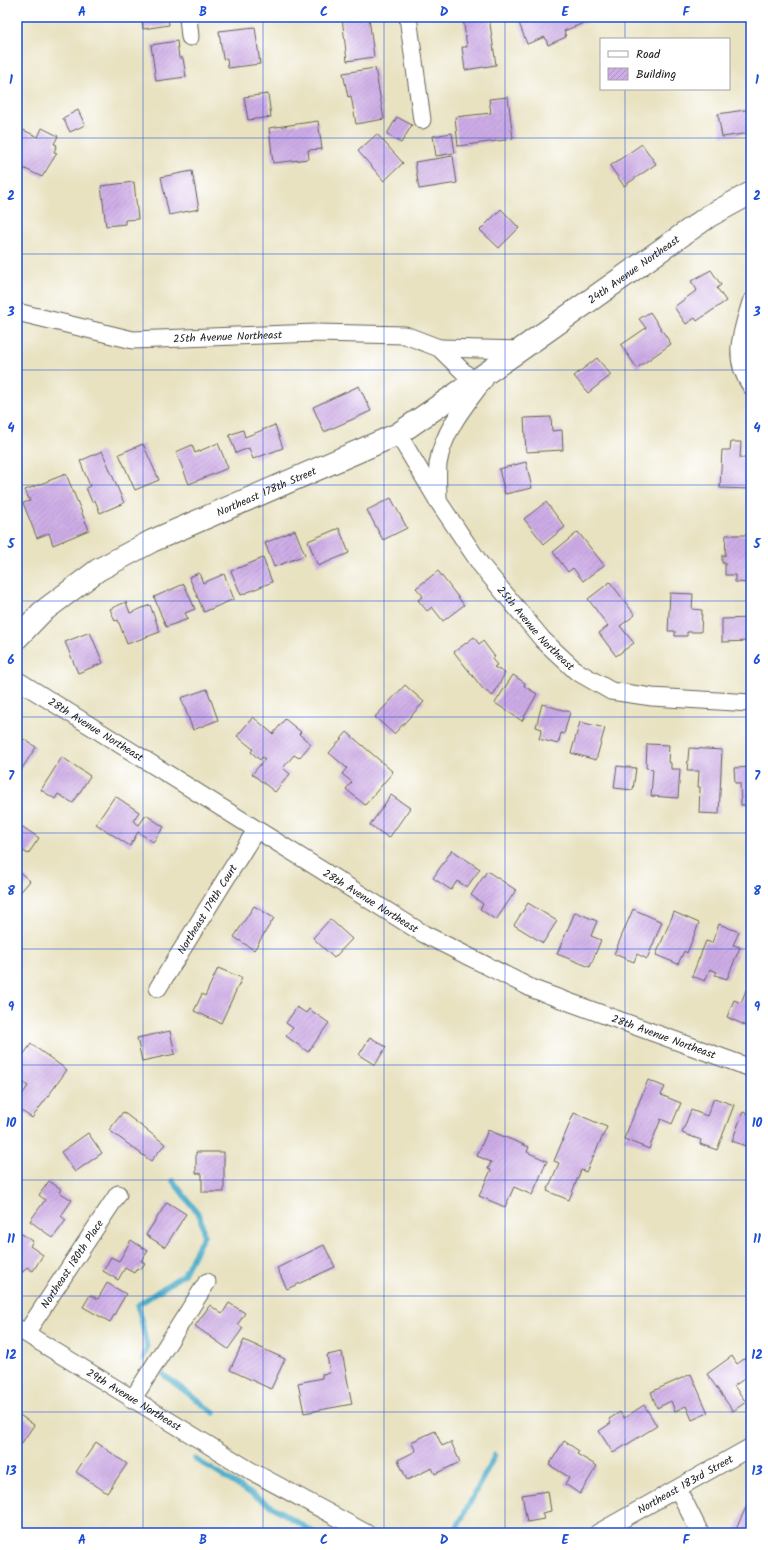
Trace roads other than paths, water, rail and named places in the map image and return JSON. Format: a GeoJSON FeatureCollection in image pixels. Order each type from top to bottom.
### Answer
{"type":"FeatureCollection","features":[{"type":"Feature","properties":{"kind":"main road","name":"24th Avenue Northeast"},"geometry":{"type":"LineString","coordinates":[[520,350],[709,216],[751,193]]}},
{"type":"Feature","properties":{"kind":"main road","name":"Northeast 178th Street"},"geometry":{"type":"LineString","coordinates":[[17,638],[42,612],[98,570],[152,541],[398,434],[520,350]]}},
{"type":"Feature","properties":{"kind":"street"},"geometry":{"type":"LineString","coordinates":[[188,17],[190,37]]}},
{"type":"Feature","properties":{"kind":"street"},"geometry":{"type":"LineString","coordinates":[[408,17],[422,120]]}},
{"type":"Feature","properties":{"kind":"street"},"geometry":{"type":"LineString","coordinates":[[751,302],[739,346],[742,374],[751,386]]}},
{"type":"Feature","properties":{"kind":"street","name":"25th Avenue Northeast"},"geometry":{"type":"LineString","coordinates":[[17,312],[133,340],[316,333],[405,335],[439,348],[520,350]]}},
{"type":"Feature","properties":{"kind":"street","name":"25th Avenue Northeast"},"geometry":{"type":"LineString","coordinates":[[439,348],[474,382]]}},
{"type":"Feature","properties":{"kind":"street"},"geometry":{"type":"LineString","coordinates":[[438,502],[438,464],[446,435],[465,405],[495,367]]}},
{"type":"Feature","properties":{"kind":"street","name":"25th Avenue Northeast"},"geometry":{"type":"LineString","coordinates":[[398,434],[438,502],[481,566],[543,640],[576,671],[611,691],[652,697],[751,703]]}},
{"type":"Feature","properties":{"kind":"street","name":"28th Avenue Northeast"},"geometry":{"type":"LineString","coordinates":[[17,680],[424,934],[534,990],[751,1068]]}},
{"type":"Feature","properties":{"kind":"street","name":"Northeast 179th Court"},"geometry":{"type":"LineString","coordinates":[[158,988],[256,830]]}},
{"type":"Feature","properties":{"kind":"street","name":"Northeast 180th Place"},"geometry":{"type":"LineString","coordinates":[[22,1331],[118,1194]]}},
{"type":"Feature","properties":{"kind":"street"},"geometry":{"type":"LineString","coordinates":[[132,1400],[207,1282]]}},
{"type":"Feature","properties":{"kind":"street","name":"29th Avenue Northeast"},"geometry":{"type":"LineString","coordinates":[[22,1331],[251,1472],[366,1533]]}},
{"type":"Feature","properties":{"kind":"street","name":"Northeast 183rd Street"},"geometry":{"type":"LineString","coordinates":[[598,1533],[751,1447]]}},
{"type":"Feature","properties":{"kind":"street"},"geometry":{"type":"LineString","coordinates":[[678,1489],[700,1533]]}},
{"type":"Feature","properties":{"kind":"waterway"},"geometry":{"type":"LineString","coordinates":[[143,1359],[147,1347],[138,1305],[184,1274],[204,1235],[200,1216],[173,1181]]}},
{"type":"Feature","properties":{"kind":"waterway"},"geometry":{"type":"LineString","coordinates":[[164,1375],[214,1413]]}},
{"type":"Feature","properties":{"kind":"waterway"},"geometry":{"type":"LineString","coordinates":[[454,1533],[495,1455]]}},
{"type":"Feature","properties":{"kind":"waterway"},"geometry":{"type":"LineString","coordinates":[[195,1459],[315,1533]]}}]}
